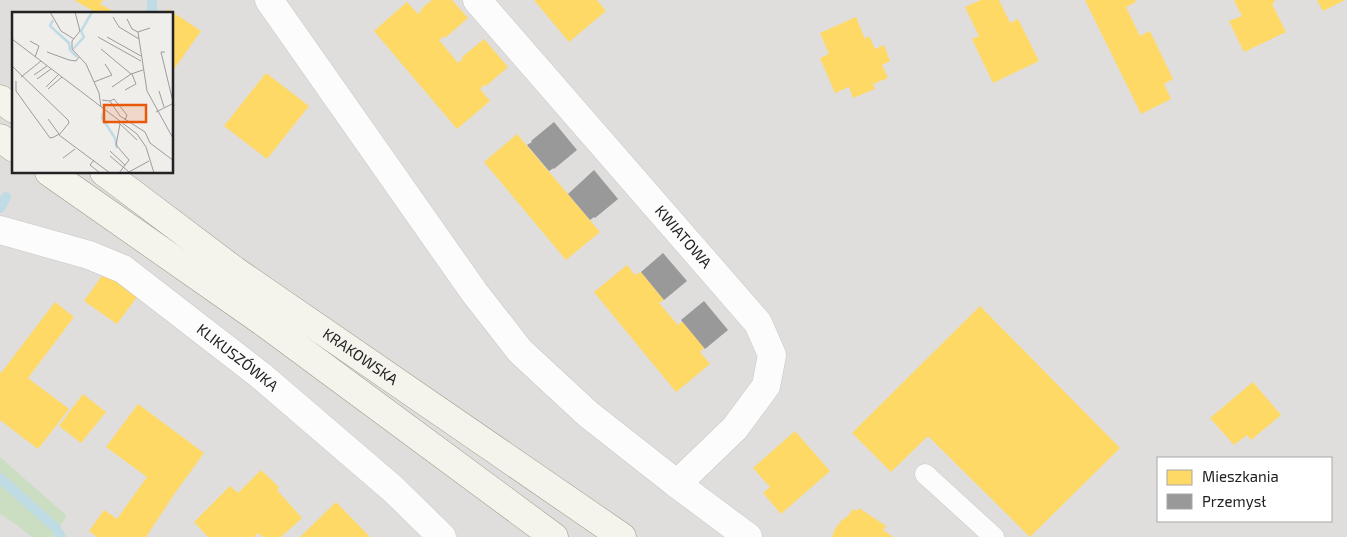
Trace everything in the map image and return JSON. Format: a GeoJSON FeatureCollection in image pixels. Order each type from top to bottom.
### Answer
{"type":"FeatureCollection","features":[{"type":"Feature","properties":{"kind":"main road"},"geometry":{"type":"LineString","coordinates":[[0,99],[12,108]]}},
{"type":"Feature","properties":{"kind":"main road"},"geometry":{"type":"LineString","coordinates":[[0,138],[12,147]]}},
{"type":"Feature","properties":{"kind":"main road","name":"KRAKOWSKA"},"geometry":{"type":"LineString","coordinates":[[52,174],[266,324],[554,537]]}},
{"type":"Feature","properties":{"kind":"main road","name":"KRAKOWSKA"},"geometry":{"type":"LineString","coordinates":[[107,174],[234,270],[622,537]]}},
{"type":"Feature","properties":{"kind":"street"},"geometry":{"type":"LineString","coordinates":[[269,0],[474,292],[520,351],[588,414],[676,484],[748,537]]}},
{"type":"Feature","properties":{"kind":"street","name":"KWIATOWA"},"geometry":{"type":"LineString","coordinates":[[477,0],[758,323],[772,355],[766,386],[735,428],[676,484]]}},
{"type":"Feature","properties":{"kind":"street","name":"KLIKUSZÓWKA"},"geometry":{"type":"LineString","coordinates":[[0,230],[89,255],[123,269],[260,375],[393,489],[442,537]]}},
{"type":"Feature","properties":{"kind":"lane"},"geometry":{"type":"LineString","coordinates":[[925,474],[994,537]]}},
{"type":"Feature","properties":{"kind":"shaded area"},"geometry":{"type":"Polygon","coordinates":[[[0,0],[1347,0],[1347,537],[0,537],[0,0]]]}},
{"type":"Feature","properties":{"kind":"green space"},"geometry":{"type":"Polygon","coordinates":[[[0,457],[67,516],[52,537],[32,537],[0,514],[0,457]]]}},
{"type":"Feature","properties":{"kind":"building: Mieszkania"},"geometry":{"type":"Polygon","coordinates":[[[74,0],[103,0],[100,4],[114,12],[95,12],[74,0]]]}},
{"type":"Feature","properties":{"kind":"building: Mieszkania"},"geometry":{"type":"Polygon","coordinates":[[[432,0],[452,0],[468,18],[445,38],[444,36],[439,40],[458,63],[463,59],[461,58],[484,39],[508,67],[480,89],[490,101],[457,129],[374,31],[407,2],[418,14],[432,0]]]}},
{"type":"Feature","properties":{"kind":"building: Mieszkania"},"geometry":{"type":"Polygon","coordinates":[[[534,0],[597,0],[606,11],[569,42],[534,0]]]}},
{"type":"Feature","properties":{"kind":"building: Mieszkania"},"geometry":{"type":"Polygon","coordinates":[[[981,0],[999,0],[1010,23],[1018,19],[1039,61],[993,83],[972,39],[979,36],[965,7],[981,0]]]}},
{"type":"Feature","properties":{"kind":"building: Mieszkania"},"geometry":{"type":"Polygon","coordinates":[[[1085,0],[1135,0],[1136,2],[1126,7],[1140,36],[1150,31],[1173,79],[1164,84],[1171,99],[1141,114],[1085,0]]]}},
{"type":"Feature","properties":{"kind":"building: Mieszkania"},"geometry":{"type":"Polygon","coordinates":[[[1234,0],[1274,0],[1275,2],[1272,4],[1286,32],[1244,52],[1229,21],[1242,16],[1234,0]]]}},
{"type":"Feature","properties":{"kind":"building: Mieszkania"},"geometry":{"type":"Polygon","coordinates":[[[1317,0],[1345,0],[1323,11],[1317,0]]]}},
{"type":"Feature","properties":{"kind":"building: Mieszkania"},"geometry":{"type":"Polygon","coordinates":[[[174,13],[201,31],[174,69],[174,13]]]}},
{"type":"Feature","properties":{"kind":"building: Mieszkania"},"geometry":{"type":"Polygon","coordinates":[[[856,17],[865,39],[869,36],[875,49],[884,45],[890,61],[882,65],[888,78],[873,84],[875,89],[853,98],[849,87],[835,93],[820,58],[829,54],[820,33],[856,17]]]}},
{"type":"Feature","properties":{"kind":"building: Mieszkania"},"geometry":{"type":"Polygon","coordinates":[[[266,73],[309,106],[267,159],[224,126],[266,73]]]}},
{"type":"Feature","properties":{"kind":"building: Mieszkania"},"geometry":{"type":"Polygon","coordinates":[[[517,134],[600,232],[566,260],[484,162],[517,134]]]}},
{"type":"Feature","properties":{"kind":"building: Mieszkania"},"geometry":{"type":"Polygon","coordinates":[[[627,265],[635,275],[641,272],[664,300],[659,303],[678,325],[683,321],[704,348],[700,352],[710,364],[676,392],[594,292],[627,265]]]}},
{"type":"Feature","properties":{"kind":"building: Mieszkania"},"geometry":{"type":"Polygon","coordinates":[[[104,273],[137,297],[117,324],[84,301],[104,273]]]}},
{"type":"Feature","properties":{"kind":"building: Mieszkania"},"geometry":{"type":"Polygon","coordinates":[[[55,302],[74,317],[28,378],[69,409],[38,449],[0,420],[0,372],[55,302]]]}},
{"type":"Feature","properties":{"kind":"building: Mieszkania"},"geometry":{"type":"Polygon","coordinates":[[[980,306],[1120,448],[1030,537],[928,436],[891,472],[852,433],[980,306]]]}},
{"type":"Feature","properties":{"kind":"building: Mieszkania"},"geometry":{"type":"Polygon","coordinates":[[[1253,382],[1281,415],[1251,440],[1247,435],[1234,445],[1210,418],[1253,382]]]}},
{"type":"Feature","properties":{"kind":"building: Mieszkania"},"geometry":{"type":"Polygon","coordinates":[[[83,394],[106,412],[81,443],[59,426],[83,394]]]}},
{"type":"Feature","properties":{"kind":"building: Mieszkania"},"geometry":{"type":"Polygon","coordinates":[[[138,404],[204,453],[146,537],[97,537],[89,531],[104,510],[117,519],[147,477],[106,447],[138,404]]]}},
{"type":"Feature","properties":{"kind":"building: Mieszkania"},"geometry":{"type":"Polygon","coordinates":[[[795,431],[830,471],[781,514],[763,493],[770,487],[753,468],[795,431]]]}},
{"type":"Feature","properties":{"kind":"building: Mieszkania"},"geometry":{"type":"Polygon","coordinates":[[[261,470],[279,487],[277,490],[302,518],[281,537],[263,537],[258,533],[254,537],[208,537],[194,522],[230,486],[238,493],[261,470]]]}},
{"type":"Feature","properties":{"kind":"building: Mieszkania"},"geometry":{"type":"Polygon","coordinates":[[[336,502],[370,537],[300,537],[336,502]]]}},
{"type":"Feature","properties":{"kind":"building: Mieszkania"},"geometry":{"type":"Polygon","coordinates":[[[859,508],[886,526],[883,530],[893,537],[832,537],[841,521],[853,509],[857,511],[859,508]]]}},
{"type":"Feature","properties":{"kind":"building: Przemysł"},"geometry":{"type":"Polygon","coordinates":[[[554,122],[577,150],[549,171],[527,145],[554,122]]]}},
{"type":"Feature","properties":{"kind":"building: Przemysł"},"geometry":{"type":"Polygon","coordinates":[[[594,170],[618,199],[590,220],[568,194],[594,170]]]}},
{"type":"Feature","properties":{"kind":"building: Przemysł"},"geometry":{"type":"Polygon","coordinates":[[[663,253],[687,281],[664,300],[641,272],[663,253]]]}},
{"type":"Feature","properties":{"kind":"building: Przemysł"},"geometry":{"type":"Polygon","coordinates":[[[704,301],[728,330],[705,349],[681,320],[704,301]]]}},
{"type":"Feature","properties":{"kind":"waterway","name":"KLIKUSZÓWKA"},"geometry":{"type":"LineString","coordinates":[[150,12],[152,0]]}},
{"type":"Feature","properties":{"kind":"waterway","name":"KLIKUSZÓWKA"},"geometry":{"type":"LineString","coordinates":[[0,208],[6,197]]}},
{"type":"Feature","properties":{"kind":"waterway","name":"KLIKUSZÓWKA"},"geometry":{"type":"LineString","coordinates":[[0,478],[55,527],[61,537]]}}]}
